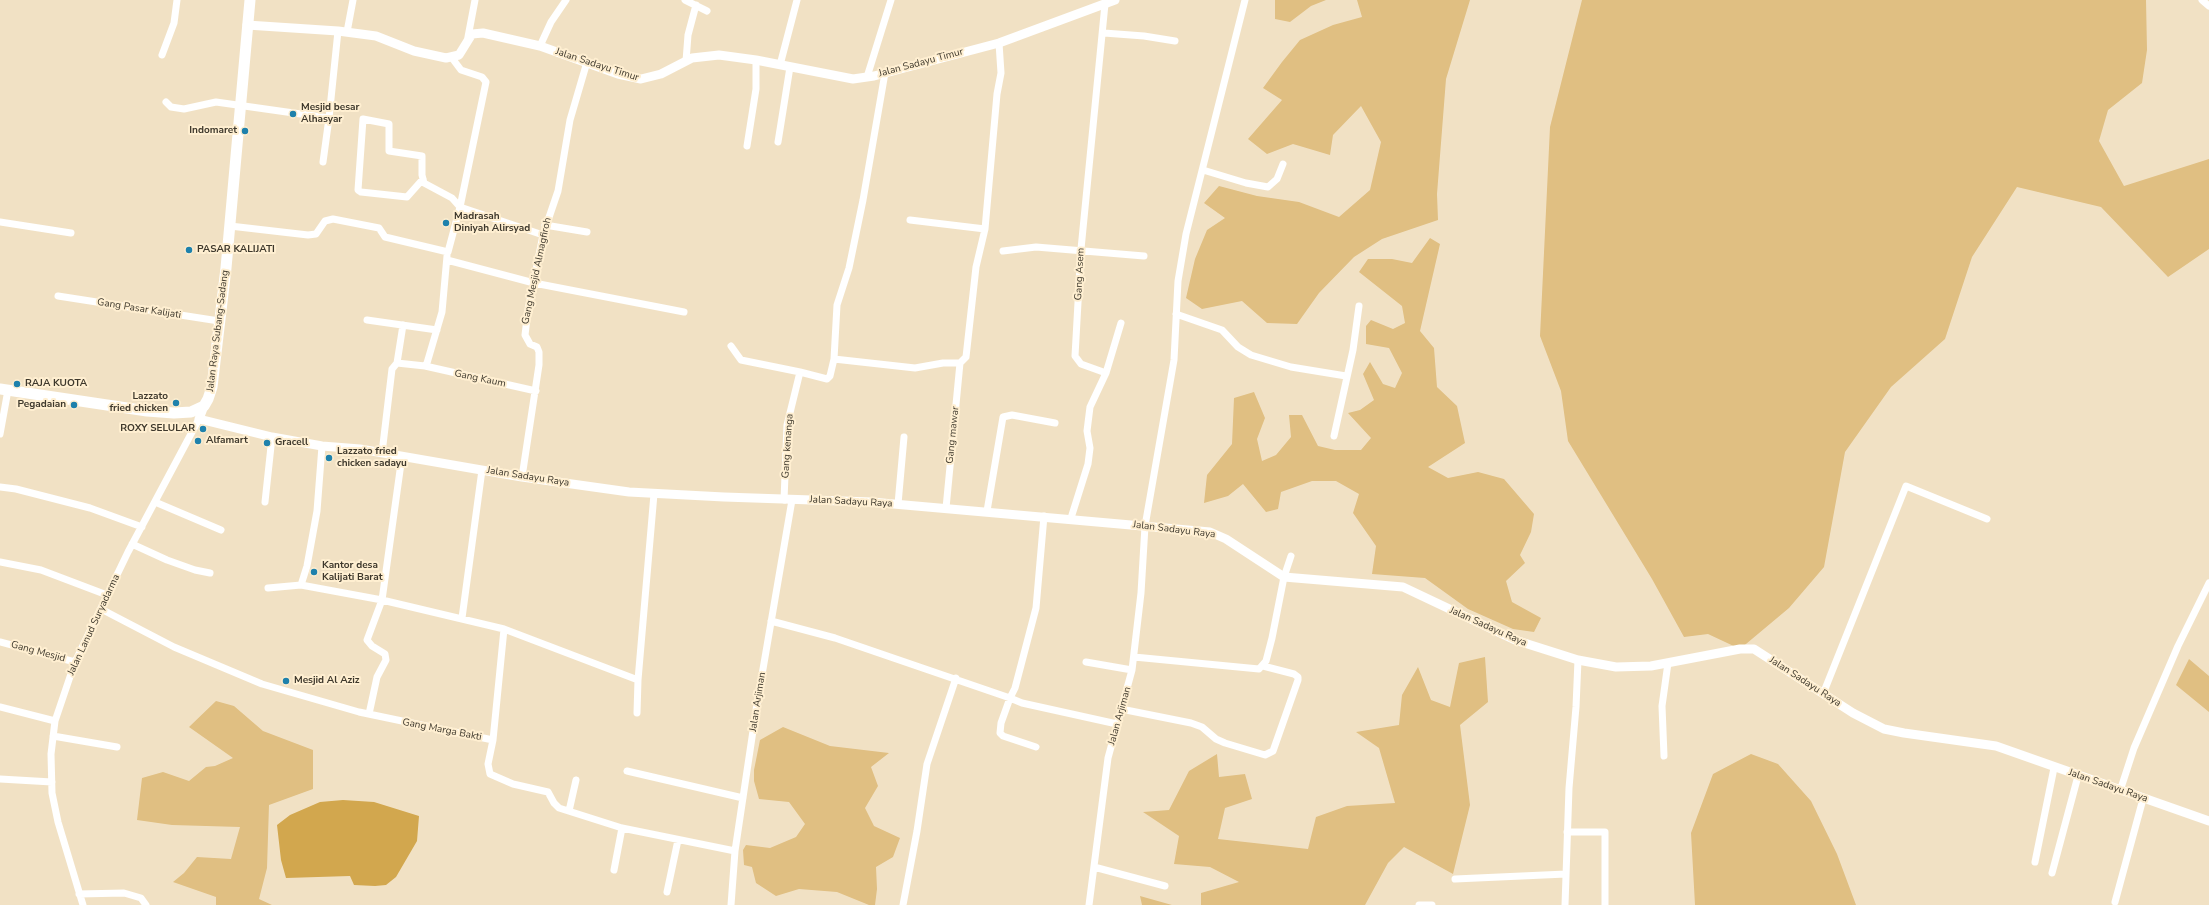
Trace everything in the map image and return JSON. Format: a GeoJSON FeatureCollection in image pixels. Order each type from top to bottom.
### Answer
{"type":"FeatureCollection","features":[{"type":"Feature","properties":{"kind":"main road","name":"Jalan Raya Subang-Sadang"},"geometry":{"type":"LineString","coordinates":[[204,406],[212,387],[230,226],[250,0]]}},
{"type":"Feature","properties":{"kind":"main road"},"geometry":{"type":"LineString","coordinates":[[4,389],[147,411],[191,412],[204,406]]}},
{"type":"Feature","properties":{"kind":"street"},"geometry":{"type":"LineString","coordinates":[[162,55],[174,23],[177,0]]}},
{"type":"Feature","properties":{"kind":"street"},"geometry":{"type":"LineString","coordinates":[[323,162],[342,32],[353,0]]}},
{"type":"Feature","properties":{"kind":"street"},"geometry":{"type":"LineString","coordinates":[[247,25],[342,32],[382,38],[414,52],[452,58],[459,55],[468,37],[475,0]]}},
{"type":"Feature","properties":{"kind":"street"},"geometry":{"type":"LineString","coordinates":[[540,46],[550,22],[566,0]]}},
{"type":"Feature","properties":{"kind":"street"},"geometry":{"type":"LineString","coordinates":[[685,0],[707,11]]}},
{"type":"Feature","properties":{"kind":"street"},"geometry":{"type":"LineString","coordinates":[[780,65],[797,0]]}},
{"type":"Feature","properties":{"kind":"street"},"geometry":{"type":"LineString","coordinates":[[868,78],[891,0]]}},
{"type":"Feature","properties":{"kind":"street","name":"Jalan Sadayu Timur"},"geometry":{"type":"LineString","coordinates":[[468,37],[476,33],[483,33],[540,46],[632,78],[645,80],[702,55],[718,55],[756,60],[846,78],[868,78],[999,43],[1115,0]]}},
{"type":"Feature","properties":{"kind":"street","name":"Jalan Arjiman"},"geometry":{"type":"LineString","coordinates":[[1089,905],[1108,758],[1132,670],[1134,657],[1145,526],[1174,360],[1178,281],[1186,234],[1245,0]]}},
{"type":"Feature","properties":{"kind":"street"},"geometry":{"type":"LineString","coordinates":[[2202,0],[2209,6]]}},
{"type":"Feature","properties":{"kind":"street","name":"Gang Asem"},"geometry":{"type":"LineString","coordinates":[[1106,4],[1081,249],[1075,356],[1081,364],[1106,373]]}},
{"type":"Feature","properties":{"kind":"street"},"geometry":{"type":"LineString","coordinates":[[686,61],[688,35],[696,5]]}},
{"type":"Feature","properties":{"kind":"street"},"geometry":{"type":"LineString","coordinates":[[1104,33],[1144,36],[1175,41]]}},
{"type":"Feature","properties":{"kind":"street","name":"Gang mawar"},"geometry":{"type":"LineString","coordinates":[[946,508],[960,363],[966,357],[976,267],[985,229],[997,94],[1001,73],[999,43]]}},
{"type":"Feature","properties":{"kind":"street"},"geometry":{"type":"LineString","coordinates":[[425,366],[442,312],[447,256],[460,207],[486,82],[482,77],[461,70],[452,58]]}},
{"type":"Feature","properties":{"kind":"street"},"geometry":{"type":"LineString","coordinates":[[747,146],[756,89],[756,60]]}},
{"type":"Feature","properties":{"kind":"street","name":"Gang Mesjid Almagfiroh"},"geometry":{"type":"LineString","coordinates":[[522,477],[536,391],[539,352],[536,347],[530,344],[524,335],[545,225],[558,191],[570,120],[587,62]]}},
{"type":"Feature","properties":{"kind":"street"},"geometry":{"type":"LineString","coordinates":[[778,142],[790,67]]}},
{"type":"Feature","properties":{"kind":"street"},"geometry":{"type":"LineString","coordinates":[[731,346],[741,360],[827,379],[830,376],[834,359],[837,306],[849,268],[863,200],[885,73]]}},
{"type":"Feature","properties":{"kind":"street"},"geometry":{"type":"LineString","coordinates":[[166,102],[172,107],[184,109],[216,102],[329,118]]}},
{"type":"Feature","properties":{"kind":"street"},"geometry":{"type":"LineString","coordinates":[[423,179],[407,197],[361,192],[358,190],[363,119],[389,124],[388,148],[390,152],[422,156],[423,179],[427,185],[452,198],[460,207],[543,235]]}},
{"type":"Feature","properties":{"kind":"street"},"geometry":{"type":"LineString","coordinates":[[1203,170],[1268,187],[1277,179],[1283,164]]}},
{"type":"Feature","properties":{"kind":"street"},"geometry":{"type":"LineString","coordinates":[[230,226],[308,235],[316,234],[325,221],[333,219],[379,228],[385,238],[534,283],[684,312]]}},
{"type":"Feature","properties":{"kind":"street"},"geometry":{"type":"LineString","coordinates":[[910,220],[985,229]]}},
{"type":"Feature","properties":{"kind":"street"},"geometry":{"type":"LineString","coordinates":[[0,222],[71,233]]}},
{"type":"Feature","properties":{"kind":"street"},"geometry":{"type":"LineString","coordinates":[[545,225],[587,232]]}},
{"type":"Feature","properties":{"kind":"street"},"geometry":{"type":"LineString","coordinates":[[1003,251],[1036,247],[1081,249],[1144,256]]}},
{"type":"Feature","properties":{"kind":"street","name":"Gang Pasar Kalijati"},"geometry":{"type":"LineString","coordinates":[[58,296],[219,321]]}},
{"type":"Feature","properties":{"kind":"street"},"geometry":{"type":"LineString","coordinates":[[1334,436],[1346,376],[1353,350],[1359,306]]}},
{"type":"Feature","properties":{"kind":"street"},"geometry":{"type":"LineString","coordinates":[[1176,314],[1222,330],[1238,347],[1251,355],[1291,367],[1346,376]]}},
{"type":"Feature","properties":{"kind":"street"},"geometry":{"type":"LineString","coordinates":[[367,320],[437,330]]}},
{"type":"Feature","properties":{"kind":"street"},"geometry":{"type":"LineString","coordinates":[[1071,518],[1088,464],[1090,448],[1087,431],[1090,407],[1106,373],[1121,323]]}},
{"type":"Feature","properties":{"kind":"street"},"geometry":{"type":"LineString","coordinates":[[382,452],[392,369],[397,363],[403,325]]}},
{"type":"Feature","properties":{"kind":"street"},"geometry":{"type":"LineString","coordinates":[[834,359],[915,368],[943,363],[960,363]]}},
{"type":"Feature","properties":{"kind":"street","name":"Gang Kaum"},"geometry":{"type":"LineString","coordinates":[[397,363],[425,366],[536,391]]}},
{"type":"Feature","properties":{"kind":"street","name":"Gang kenanga"},"geometry":{"type":"LineString","coordinates":[[788,500],[787,425],[800,372]]}},
{"type":"Feature","properties":{"kind":"street"},"geometry":{"type":"LineString","coordinates":[[0,434],[4,389]]}},
{"type":"Feature","properties":{"kind":"street","name":"Jalan Lanud Suryadarma"},"geometry":{"type":"LineString","coordinates":[[83,905],[58,822],[52,782],[53,736],[55,721],[75,662],[132,544],[156,502],[199,419],[204,406]]}},
{"type":"Feature","properties":{"kind":"street"},"geometry":{"type":"LineString","coordinates":[[988,511],[1003,417],[1012,415],[1055,423]]}},
{"type":"Feature","properties":{"kind":"street","name":"Jalan Sadayu Raya"},"geometry":{"type":"LineString","coordinates":[[199,419],[272,438],[322,446],[382,452],[522,477],[654,494],[898,504],[1071,518],[1217,534],[1284,577],[1403,587],[1515,640],[1578,660],[1616,667],[1651,666],[1749,648],[1760,652],[1853,713],[1884,728],[1904,734],[1996,746],[2054,768],[2209,822]]}},
{"type":"Feature","properties":{"kind":"street"},"geometry":{"type":"LineString","coordinates":[[898,504],[904,437]]}},
{"type":"Feature","properties":{"kind":"street"},"geometry":{"type":"LineString","coordinates":[[265,502],[272,438]]}},
{"type":"Feature","properties":{"kind":"street"},"geometry":{"type":"LineString","coordinates":[[301,585],[313,537],[321,477],[322,446]]}},
{"type":"Feature","properties":{"kind":"street"},"geometry":{"type":"LineString","coordinates":[[369,714],[377,677],[386,660],[385,654],[372,646],[367,640],[382,600],[402,456]]}},
{"type":"Feature","properties":{"kind":"street"},"geometry":{"type":"LineString","coordinates":[[462,618],[482,470]]}},
{"type":"Feature","properties":{"kind":"street"},"geometry":{"type":"LineString","coordinates":[[1823,694],[1906,486],[1987,519]]}},
{"type":"Feature","properties":{"kind":"street"},"geometry":{"type":"LineString","coordinates":[[0,487],[16,489],[90,508],[142,527]]}},
{"type":"Feature","properties":{"kind":"street"},"geometry":{"type":"LineString","coordinates":[[637,713],[638,680],[654,494]]}},
{"type":"Feature","properties":{"kind":"street","name":"Jalan Arjiman"},"geometry":{"type":"LineString","coordinates":[[731,905],[735,851],[771,621],[788,500]]}},
{"type":"Feature","properties":{"kind":"street"},"geometry":{"type":"LineString","coordinates":[[156,502],[221,530]]}},
{"type":"Feature","properties":{"kind":"street"},"geometry":{"type":"LineString","coordinates":[[1036,747],[1003,736],[1000,733],[1001,723],[1015,688],[1036,608],[1044,516]]}},
{"type":"Feature","properties":{"kind":"street"},"geometry":{"type":"LineString","coordinates":[[132,544],[174,563],[210,573]]}},
{"type":"Feature","properties":{"kind":"street"},"geometry":{"type":"LineString","coordinates":[[1263,666],[1272,638],[1284,577],[1291,556]]}},
{"type":"Feature","properties":{"kind":"street"},"geometry":{"type":"LineString","coordinates":[[0,562],[41,570],[107,595]]}},
{"type":"Feature","properties":{"kind":"street"},"geometry":{"type":"LineString","coordinates":[[2120,791],[2134,748],[2178,646],[2209,583]]}},
{"type":"Feature","properties":{"kind":"street"},"geometry":{"type":"LineString","coordinates":[[268,588],[301,585],[382,600],[462,618],[504,629],[638,680]]}},
{"type":"Feature","properties":{"kind":"street","name":"Gang Marga Bakti"},"geometry":{"type":"LineString","coordinates":[[101,609],[174,648],[262,684],[369,714],[493,740],[504,629]]}},
{"type":"Feature","properties":{"kind":"street"},"geometry":{"type":"LineString","coordinates":[[771,621],[835,638],[956,678],[1022,703],[1117,724]]}},
{"type":"Feature","properties":{"kind":"street","name":"Gang Mesjid"},"geometry":{"type":"LineString","coordinates":[[0,644],[75,662]]}},
{"type":"Feature","properties":{"kind":"street"},"geometry":{"type":"LineString","coordinates":[[1121,710],[1191,723],[1202,727],[1216,739],[1225,743],[1265,755],[1273,751],[1298,680],[1298,677],[1294,674],[1263,666],[1254,670],[1134,657]]}},
{"type":"Feature","properties":{"kind":"street"},"geometry":{"type":"LineString","coordinates":[[1565,905],[1567,832],[1578,660]]}},
{"type":"Feature","properties":{"kind":"street"},"geometry":{"type":"LineString","coordinates":[[1086,662],[1132,670]]}},
{"type":"Feature","properties":{"kind":"street"},"geometry":{"type":"LineString","coordinates":[[1664,756],[1662,706],[1668,663]]}},
{"type":"Feature","properties":{"kind":"street"},"geometry":{"type":"LineString","coordinates":[[903,905],[918,831],[927,764],[956,678]]}},
{"type":"Feature","properties":{"kind":"street"},"geometry":{"type":"LineString","coordinates":[[0,707],[55,721]]}},
{"type":"Feature","properties":{"kind":"street"},"geometry":{"type":"LineString","coordinates":[[53,736],[117,747]]}},
{"type":"Feature","properties":{"kind":"street"},"geometry":{"type":"LineString","coordinates":[[493,740],[488,764],[490,774],[513,784],[548,792],[556,806],[622,828],[735,851]]}},
{"type":"Feature","properties":{"kind":"street"},"geometry":{"type":"LineString","coordinates":[[2034,862],[2054,768]]}},
{"type":"Feature","properties":{"kind":"street"},"geometry":{"type":"LineString","coordinates":[[627,771],[743,798]]}},
{"type":"Feature","properties":{"kind":"street"},"geometry":{"type":"LineString","coordinates":[[2052,873],[2078,776]]}},
{"type":"Feature","properties":{"kind":"street"},"geometry":{"type":"LineString","coordinates":[[0,779],[52,782]]}},
{"type":"Feature","properties":{"kind":"street"},"geometry":{"type":"LineString","coordinates":[[569,811],[576,780]]}},
{"type":"Feature","properties":{"kind":"street"},"geometry":{"type":"LineString","coordinates":[[2115,902],[2143,799]]}},
{"type":"Feature","properties":{"kind":"street"},"geometry":{"type":"LineString","coordinates":[[614,870],[622,828]]}},
{"type":"Feature","properties":{"kind":"street"},"geometry":{"type":"LineString","coordinates":[[1567,832],[1605,832],[1605,905]]}},
{"type":"Feature","properties":{"kind":"street"},"geometry":{"type":"LineString","coordinates":[[667,892],[678,840]]}},
{"type":"Feature","properties":{"kind":"street"},"geometry":{"type":"LineString","coordinates":[[1094,867],[1165,886]]}},
{"type":"Feature","properties":{"kind":"street"},"geometry":{"type":"LineString","coordinates":[[1455,879],[1566,874]]}},
{"type":"Feature","properties":{"kind":"street"},"geometry":{"type":"LineString","coordinates":[[79,894],[124,893],[141,898],[146,905]]}},
{"type":"Feature","properties":{"kind":"street"},"geometry":{"type":"LineString","coordinates":[[1419,905],[1432,905]]}},
{"type":"Feature","properties":{"kind":"shaded area"},"geometry":{"type":"Polygon","coordinates":[[[1275,0],[1326,0],[1311,6],[1290,22],[1275,19],[1275,0]]]}},
{"type":"Feature","properties":{"kind":"shaded area"},"geometry":{"type":"Polygon","coordinates":[[[1357,0],[1470,0],[1446,79],[1437,194],[1438,220],[1382,239],[1354,257],[1319,293],[1297,324],[1267,323],[1242,301],[1202,309],[1186,298],[1195,259],[1207,230],[1225,218],[1204,203],[1219,186],[1257,196],[1299,202],[1339,217],[1370,190],[1381,142],[1361,106],[1333,135],[1330,155],[1293,144],[1267,154],[1248,139],[1282,100],[1263,88],[1282,62],[1300,40],[1333,25],[1362,17],[1357,0]]]}},
{"type":"Feature","properties":{"kind":"shaded area"},"geometry":{"type":"Polygon","coordinates":[[[1582,0],[2146,0],[2147,50],[2142,83],[2108,110],[2099,141],[2124,186],[2209,159],[2209,249],[2168,277],[2101,207],[2017,187],[1972,257],[1945,339],[1891,387],[1845,452],[1824,567],[1789,608],[1740,649],[1708,634],[1684,637],[1652,579],[1568,441],[1561,391],[1540,336],[1550,127],[1582,0]]]}},
{"type":"Feature","properties":{"kind":"shaded area"},"geometry":{"type":"Polygon","coordinates":[[[1430,238],[1440,244],[1420,331],[1434,348],[1437,387],[1457,406],[1465,443],[1428,467],[1448,478],[1478,472],[1504,479],[1534,514],[1531,532],[1520,555],[1525,563],[1506,581],[1512,602],[1541,618],[1534,632],[1513,629],[1468,609],[1425,578],[1372,574],[1376,546],[1353,513],[1359,494],[1336,481],[1312,481],[1281,492],[1278,509],[1266,512],[1243,484],[1228,496],[1204,503],[1207,475],[1232,444],[1234,398],[1254,392],[1265,418],[1257,439],[1262,461],[1276,455],[1291,437],[1289,415],[1302,415],[1318,446],[1335,450],[1361,450],[1371,438],[1348,413],[1360,410],[1374,400],[1363,374],[1370,362],[1383,384],[1395,388],[1402,373],[1389,348],[1366,344],[1366,326],[1371,320],[1393,329],[1405,323],[1402,306],[1359,272],[1368,259],[1392,259],[1412,263],[1430,238]]]}},
{"type":"Feature","properties":{"kind":"shaded area"},"geometry":{"type":"Polygon","coordinates":[[[1485,657],[1488,702],[1460,725],[1470,805],[1453,874],[1404,847],[1388,863],[1365,905],[1201,905],[1201,893],[1239,882],[1210,867],[1174,864],[1179,836],[1143,812],[1169,810],[1189,771],[1217,754],[1219,777],[1245,774],[1252,799],[1225,808],[1218,839],[1308,849],[1316,817],[1347,806],[1395,803],[1379,748],[1356,732],[1399,725],[1402,695],[1418,667],[1431,700],[1450,707],[1459,663],[1485,657]]]}},
{"type":"Feature","properties":{"kind":"shaded area"},"geometry":{"type":"Polygon","coordinates":[[[2189,659],[2209,676],[2209,712],[2176,685],[2189,659]]]}},
{"type":"Feature","properties":{"kind":"shaded area"},"geometry":{"type":"Polygon","coordinates":[[[216,701],[234,706],[263,731],[313,750],[313,789],[269,805],[267,868],[259,899],[272,905],[216,905],[216,897],[173,882],[184,873],[197,857],[231,859],[240,827],[172,825],[137,820],[142,778],[163,772],[189,781],[206,767],[215,766],[233,758],[189,727],[216,701]]]}},
{"type":"Feature","properties":{"kind":"shaded area"},"geometry":{"type":"Polygon","coordinates":[[[783,727],[830,746],[889,753],[871,767],[878,786],[865,808],[874,826],[900,838],[893,857],[876,867],[877,889],[875,905],[869,905],[837,892],[799,889],[776,896],[756,883],[752,867],[744,865],[743,850],[746,845],[770,848],[796,837],[805,824],[789,802],[759,799],[754,781],[754,770],[760,740],[783,727]]]}},
{"type":"Feature","properties":{"kind":"shaded area"},"geometry":{"type":"Polygon","coordinates":[[[1751,754],[1778,764],[1811,801],[1837,854],[1856,905],[1695,905],[1691,833],[1713,774],[1751,754]]]}},
{"type":"Feature","properties":{"kind":"shaded area"},"geometry":{"type":"Polygon","coordinates":[[[343,800],[374,802],[419,816],[417,841],[396,877],[386,885],[375,886],[354,885],[350,876],[286,878],[281,860],[277,825],[290,815],[320,802],[343,800]]]}},
{"type":"Feature","properties":{"kind":"shaded area"},"geometry":{"type":"Polygon","coordinates":[[[1140,896],[1172,905],[1142,905],[1140,896]]]}},
{"type":"Feature","properties":{"kind":"place","name":"Mesjid besar Alhasyar"},"geometry":{"type":"Point","coordinates":[293,114]}},
{"type":"Feature","properties":{"kind":"place","name":"Indomaret"},"geometry":{"type":"Point","coordinates":[245,131]}},
{"type":"Feature","properties":{"kind":"place","name":"Madrasah Diniyah Alirsyad"},"geometry":{"type":"Point","coordinates":[446,223]}},
{"type":"Feature","properties":{"kind":"place","name":"PASAR KALIJATI"},"geometry":{"type":"Point","coordinates":[189,250]}},
{"type":"Feature","properties":{"kind":"place","name":"RAJA KUOTA"},"geometry":{"type":"Point","coordinates":[17,384]}},
{"type":"Feature","properties":{"kind":"place","name":"Lazzato fried chicken"},"geometry":{"type":"Point","coordinates":[176,403]}},
{"type":"Feature","properties":{"kind":"place","name":"Pegadaian"},"geometry":{"type":"Point","coordinates":[74,405]}},
{"type":"Feature","properties":{"kind":"place","name":"ROXY SELULAR"},"geometry":{"type":"Point","coordinates":[203,429]}},
{"type":"Feature","properties":{"kind":"place","name":"Alfamart"},"geometry":{"type":"Point","coordinates":[198,441]}},
{"type":"Feature","properties":{"kind":"place","name":"Gracell"},"geometry":{"type":"Point","coordinates":[267,443]}},
{"type":"Feature","properties":{"kind":"place","name":"Lazzato fried chicken sadayu"},"geometry":{"type":"Point","coordinates":[329,458]}},
{"type":"Feature","properties":{"kind":"place","name":"Kantor desa Kalijati Barat"},"geometry":{"type":"Point","coordinates":[314,572]}},
{"type":"Feature","properties":{"kind":"place","name":"Mesjid Al Aziz"},"geometry":{"type":"Point","coordinates":[286,681]}}]}
